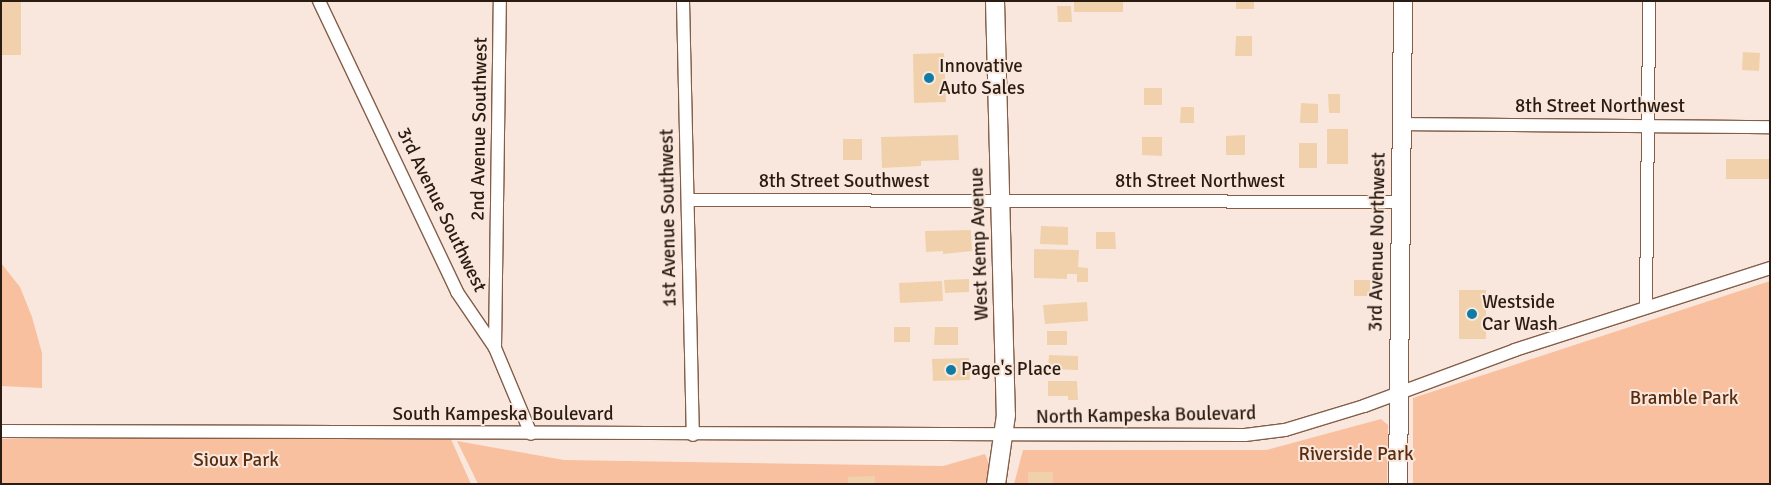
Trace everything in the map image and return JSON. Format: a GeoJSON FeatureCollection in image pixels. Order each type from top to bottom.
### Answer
{"type":"FeatureCollection","features":[{"type":"Feature","properties":{"kind":"main road","name":"West Kemp Avenue"},"geometry":{"type":"LineString","coordinates":[[995,1],[1005,436],[996,484]]}},
{"type":"Feature","properties":{"kind":"main road","name":"3rd Avenue Northwest"},"geometry":{"type":"LineString","coordinates":[[1398,484],[1400,124],[1403,1]]}},
{"type":"Feature","properties":{"kind":"street","name":"3rd Avenue Southwest"},"geometry":{"type":"LineString","coordinates":[[319,1],[453,284],[495,348],[531,434]]}},
{"type":"Feature","properties":{"kind":"street","name":"2nd Avenue Southwest"},"geometry":{"type":"LineString","coordinates":[[495,348],[500,1]]}},
{"type":"Feature","properties":{"kind":"street","name":"1st Avenue Southwest"},"geometry":{"type":"LineString","coordinates":[[683,1],[693,435]]}},
{"type":"Feature","properties":{"kind":"street"},"geometry":{"type":"LineString","coordinates":[[1646,307],[1649,1]]}},
{"type":"Feature","properties":{"kind":"street","name":"8th Street Northwest"},"geometry":{"type":"LineString","coordinates":[[1400,124],[1770,127]]}},
{"type":"Feature","properties":{"kind":"street","name":"8th Street Southwest"},"geometry":{"type":"LineString","coordinates":[[688,200],[1000,201]]}},
{"type":"Feature","properties":{"kind":"street","name":"8th Street Northwest"},"geometry":{"type":"LineString","coordinates":[[1000,201],[1400,202]]}},
{"type":"Feature","properties":{"kind":"street","name":"North Kampeska Boulevard"},"geometry":{"type":"LineString","coordinates":[[1005,436],[1246,435],[1303,425],[1646,307],[1770,268]]}},
{"type":"Feature","properties":{"kind":"street","name":"South Kampeska Boulevard"},"geometry":{"type":"LineString","coordinates":[[1,431],[1005,436]]}},
{"type":"Feature","properties":{"kind":"green space"},"geometry":{"type":"Polygon","coordinates":[[[1,263],[20,287],[32,317],[42,353],[42,388],[1,386],[1,263]]]}},
{"type":"Feature","properties":{"kind":"green space","name":"Bramble Park"},"geometry":{"type":"Polygon","coordinates":[[[1770,281],[1770,484],[1413,484],[1413,398],[1770,281]]]}},
{"type":"Feature","properties":{"kind":"green space","name":"Riverside Park"},"geometry":{"type":"Polygon","coordinates":[[[1381,419],[1388,425],[1387,484],[1014,484],[1023,450],[1266,450],[1381,419]]]}},
{"type":"Feature","properties":{"kind":"green space","name":"Sioux Park"},"geometry":{"type":"Polygon","coordinates":[[[450,437],[471,484],[1,484],[1,439],[450,437]]]}},
{"type":"Feature","properties":{"kind":"green space"},"geometry":{"type":"Polygon","coordinates":[[[457,441],[564,460],[943,466],[985,454],[991,469],[986,484],[478,484],[457,441]]]}},
{"type":"Feature","properties":{"kind":"building"},"geometry":{"type":"Polygon","coordinates":[[[1,1],[21,1],[21,55],[1,55],[1,1]]]}},
{"type":"Feature","properties":{"kind":"building"},"geometry":{"type":"Polygon","coordinates":[[[1074,1],[1123,1],[1123,12],[1074,12],[1074,1]]]}},
{"type":"Feature","properties":{"kind":"building"},"geometry":{"type":"Polygon","coordinates":[[[1236,1],[1254,1],[1254,9],[1236,9],[1236,1]]]}},
{"type":"Feature","properties":{"kind":"building"},"geometry":{"type":"Polygon","coordinates":[[[1057,6],[1071,6],[1072,22],[1058,22],[1057,6]]]}},
{"type":"Feature","properties":{"kind":"building"},"geometry":{"type":"Polygon","coordinates":[[[1236,36],[1252,36],[1252,56],[1235,56],[1236,36]]]}},
{"type":"Feature","properties":{"kind":"building"},"geometry":{"type":"Polygon","coordinates":[[[1743,52],[1760,53],[1759,71],[1742,70],[1743,52]]]}},
{"type":"Feature","properties":{"kind":"building","name":"Innovative Auto Sales"},"geometry":{"type":"Polygon","coordinates":[[[944,53],[946,102],[914,103],[913,54],[944,53]]]}},
{"type":"Feature","properties":{"kind":"building"},"geometry":{"type":"Polygon","coordinates":[[[1144,88],[1162,88],[1162,105],[1144,105],[1144,88]]]}},
{"type":"Feature","properties":{"kind":"building"},"geometry":{"type":"Polygon","coordinates":[[[1328,94],[1340,94],[1340,113],[1329,113],[1328,94]]]}},
{"type":"Feature","properties":{"kind":"building"},"geometry":{"type":"Polygon","coordinates":[[[1301,103],[1318,104],[1318,123],[1300,123],[1301,103]]]}},
{"type":"Feature","properties":{"kind":"building"},"geometry":{"type":"Polygon","coordinates":[[[1181,107],[1194,107],[1194,123],[1180,123],[1181,107]]]}},
{"type":"Feature","properties":{"kind":"building"},"geometry":{"type":"Polygon","coordinates":[[[1327,129],[1348,129],[1348,164],[1327,164],[1327,129]]]}},
{"type":"Feature","properties":{"kind":"building"},"geometry":{"type":"Polygon","coordinates":[[[958,135],[959,160],[921,161],[921,166],[882,168],[881,137],[958,135]]]}},
{"type":"Feature","properties":{"kind":"building"},"geometry":{"type":"Polygon","coordinates":[[[1245,135],[1245,155],[1226,155],[1226,136],[1245,135]]]}},
{"type":"Feature","properties":{"kind":"building"},"geometry":{"type":"Polygon","coordinates":[[[1142,137],[1162,137],[1162,156],[1142,155],[1142,137]]]}},
{"type":"Feature","properties":{"kind":"building"},"geometry":{"type":"Polygon","coordinates":[[[843,139],[862,139],[862,160],[843,160],[843,139]]]}},
{"type":"Feature","properties":{"kind":"building"},"geometry":{"type":"Polygon","coordinates":[[[1299,143],[1317,143],[1317,168],[1299,168],[1299,143]]]}},
{"type":"Feature","properties":{"kind":"building"},"geometry":{"type":"Polygon","coordinates":[[[1726,159],[1769,159],[1769,179],[1726,179],[1726,159]]]}},
{"type":"Feature","properties":{"kind":"building"},"geometry":{"type":"Polygon","coordinates":[[[1041,226],[1068,227],[1068,245],[1040,244],[1041,226]]]}},
{"type":"Feature","properties":{"kind":"building"},"geometry":{"type":"Polygon","coordinates":[[[971,230],[972,251],[943,254],[943,251],[926,252],[925,231],[971,230]]]}},
{"type":"Feature","properties":{"kind":"building"},"geometry":{"type":"Polygon","coordinates":[[[1096,232],[1115,232],[1116,249],[1096,249],[1096,232]]]}},
{"type":"Feature","properties":{"kind":"building"},"geometry":{"type":"Polygon","coordinates":[[[1034,249],[1079,250],[1078,267],[1088,268],[1088,282],[1077,282],[1077,274],[1067,274],[1067,279],[1034,278],[1034,249]]]}},
{"type":"Feature","properties":{"kind":"building"},"geometry":{"type":"Polygon","coordinates":[[[969,279],[969,292],[945,293],[944,280],[969,279]]]}},
{"type":"Feature","properties":{"kind":"building"},"geometry":{"type":"Polygon","coordinates":[[[1354,280],[1370,280],[1370,296],[1354,296],[1354,280]]]}},
{"type":"Feature","properties":{"kind":"building"},"geometry":{"type":"Polygon","coordinates":[[[942,281],[943,301],[900,303],[899,283],[942,281]]]}},
{"type":"Feature","properties":{"kind":"building","name":"Westside Car Wash"},"geometry":{"type":"Polygon","coordinates":[[[1459,290],[1486,290],[1486,339],[1459,339],[1459,290]]]}},
{"type":"Feature","properties":{"kind":"building"},"geometry":{"type":"Polygon","coordinates":[[[1087,302],[1088,321],[1045,324],[1043,305],[1087,302]]]}},
{"type":"Feature","properties":{"kind":"building"},"geometry":{"type":"Polygon","coordinates":[[[894,327],[910,327],[910,342],[894,342],[894,327]]]}},
{"type":"Feature","properties":{"kind":"building"},"geometry":{"type":"Polygon","coordinates":[[[935,327],[958,327],[958,345],[934,345],[935,327]]]}},
{"type":"Feature","properties":{"kind":"building"},"geometry":{"type":"Polygon","coordinates":[[[1047,331],[1067,331],[1067,345],[1047,345],[1047,331]]]}},
{"type":"Feature","properties":{"kind":"building"},"geometry":{"type":"Polygon","coordinates":[[[1049,355],[1078,356],[1078,370],[1048,369],[1049,355]]]}},
{"type":"Feature","properties":{"kind":"building","name":"Page's Place"},"geometry":{"type":"Polygon","coordinates":[[[969,358],[970,380],[933,381],[932,359],[969,358]]]}},
{"type":"Feature","properties":{"kind":"building"},"geometry":{"type":"Polygon","coordinates":[[[1048,381],[1077,381],[1078,400],[1068,400],[1068,396],[1048,396],[1048,381]]]}},
{"type":"Feature","properties":{"kind":"building"},"geometry":{"type":"Polygon","coordinates":[[[1028,472],[1053,472],[1053,484],[1028,484],[1028,472]]]}},
{"type":"Feature","properties":{"kind":"building"},"geometry":{"type":"Polygon","coordinates":[[[875,476],[875,484],[848,484],[848,477],[875,476]]]}},
{"type":"Feature","properties":{"kind":"place","name":"Innovative Auto Sales"},"geometry":{"type":"Point","coordinates":[929,78]}},
{"type":"Feature","properties":{"kind":"place","name":"Westside Car Wash"},"geometry":{"type":"Point","coordinates":[1472,314]}},
{"type":"Feature","properties":{"kind":"place","name":"Page's Place"},"geometry":{"type":"Point","coordinates":[951,370]}}]}
